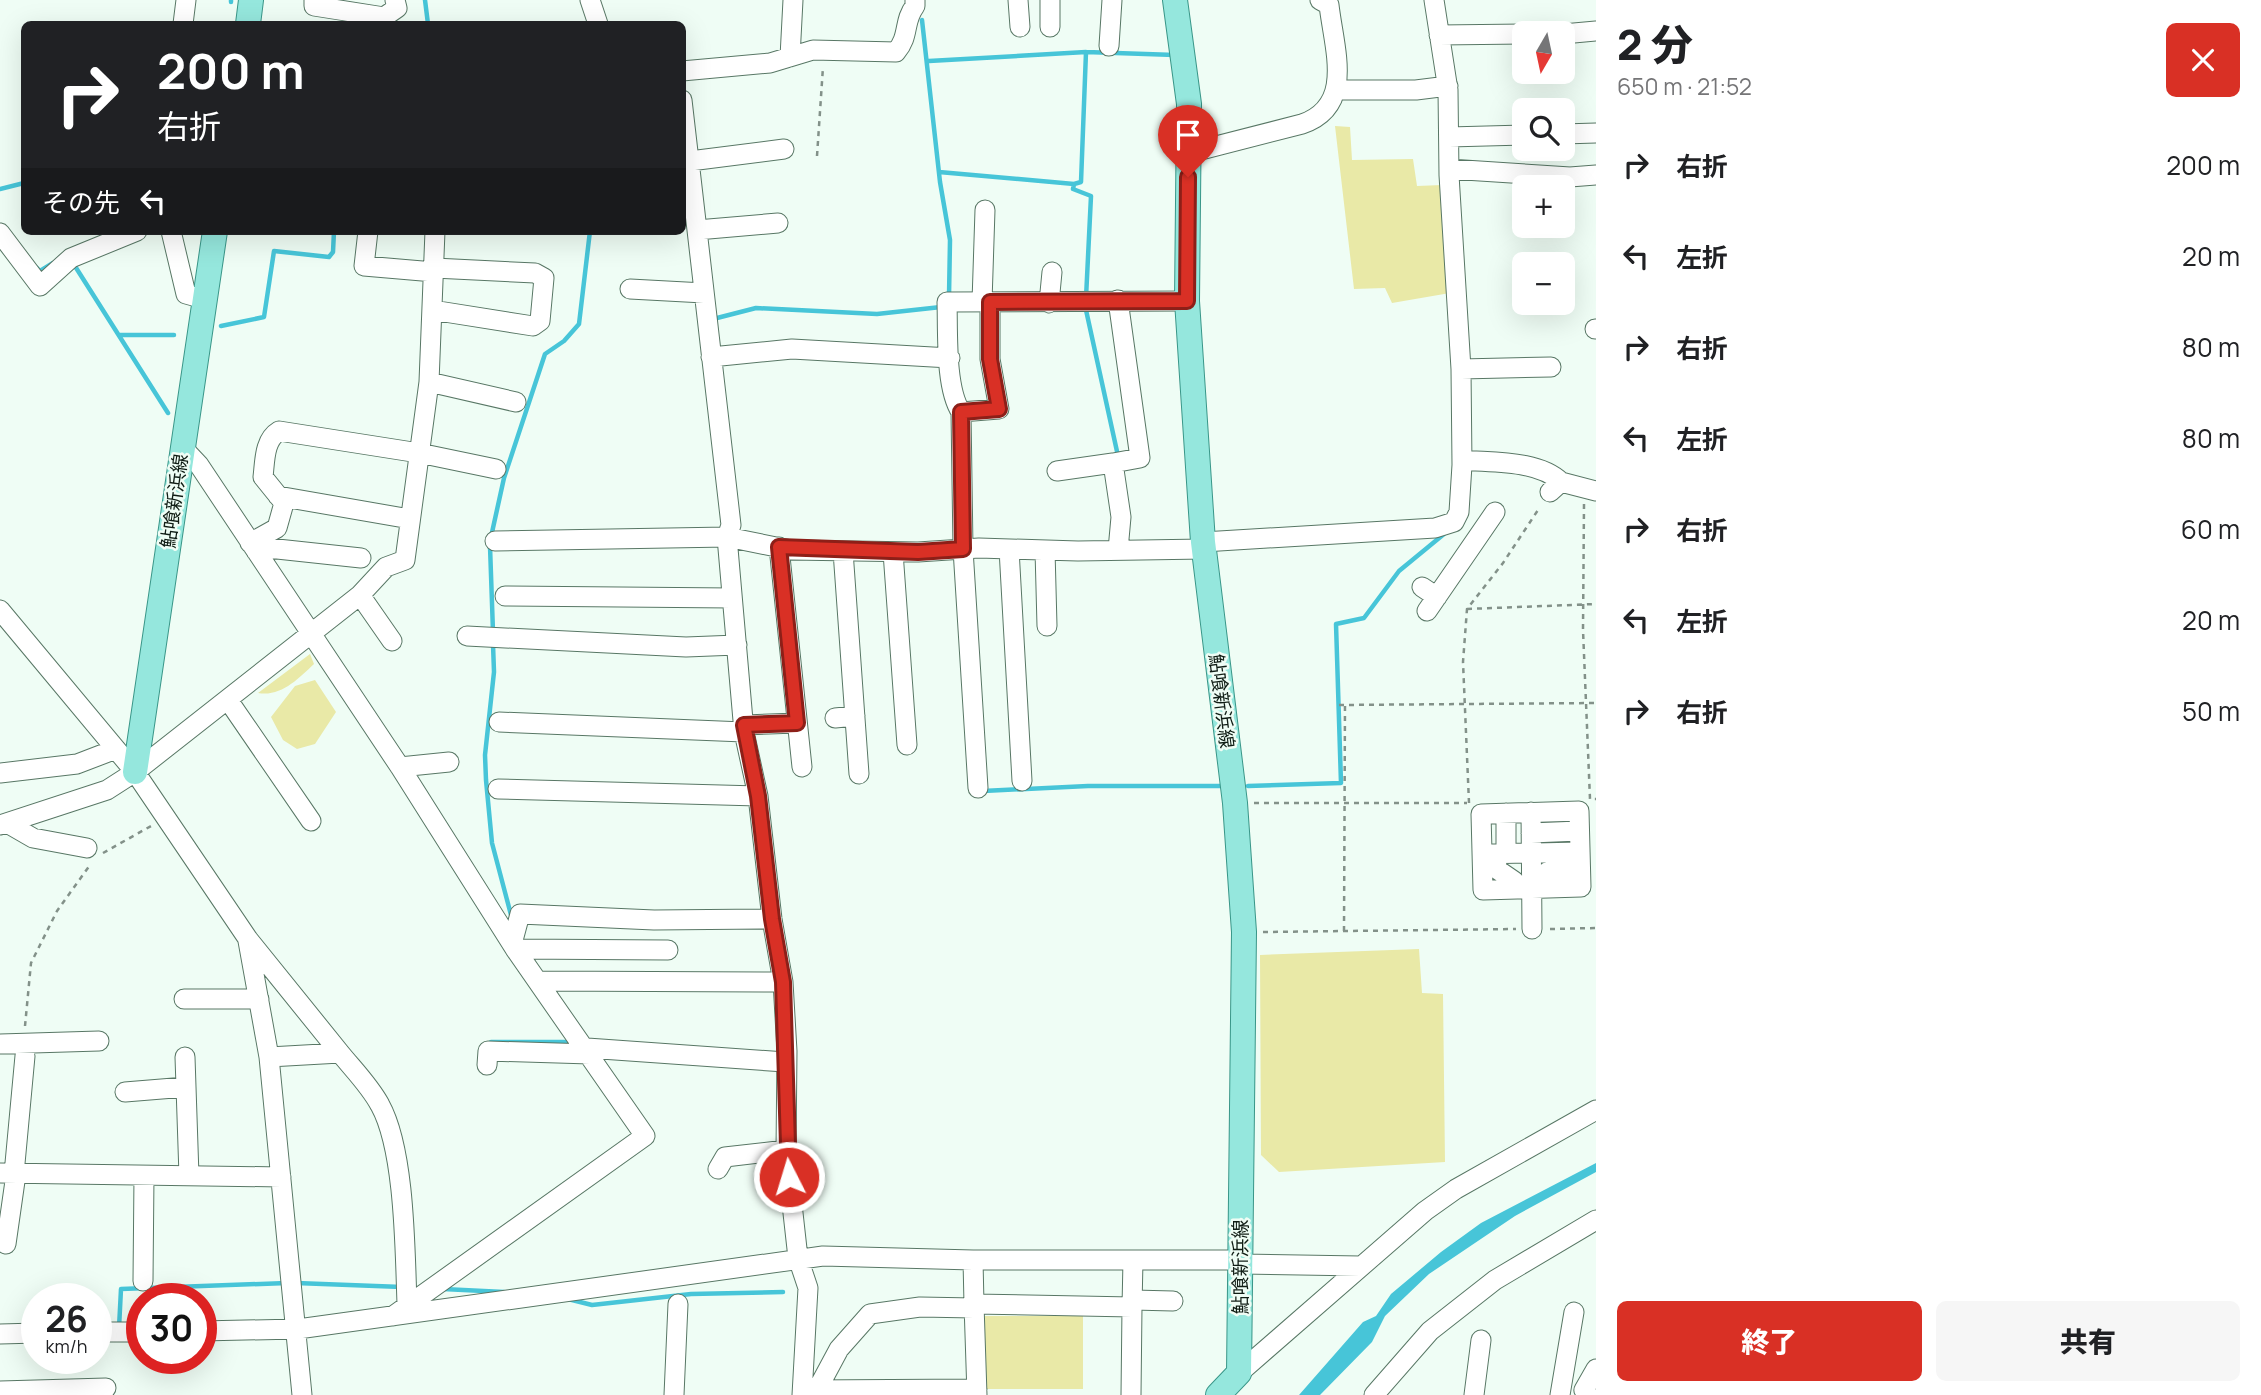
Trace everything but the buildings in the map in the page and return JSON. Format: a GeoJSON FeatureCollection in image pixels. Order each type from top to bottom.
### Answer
{"type":"FeatureCollection","features":[{"type":"Feature","properties":{"kind":"main road"},"geometry":{"type":"LineString","coordinates":[[248,21],[251,0]]}},
{"type":"Feature","properties":{"kind":"main road","name":"鮎喰新浜線"},"geometry":{"type":"LineString","coordinates":[[1175,0],[1189,104],[1187,301],[1203,546],[1235,803],[1244,932],[1239,1373]]}},
{"type":"Feature","properties":{"kind":"main road","name":"鮎喰新浜線"},"geometry":{"type":"LineString","coordinates":[[135,772],[214,235]]}},
{"type":"Feature","properties":{"kind":"main road"},"geometry":{"type":"LineString","coordinates":[[1218,1395],[1239,1373]]}},
{"type":"Feature","properties":{"kind":"street"},"geometry":{"type":"LineString","coordinates":[[183,21],[186,0]]}},
{"type":"Feature","properties":{"kind":"street"},"geometry":{"type":"LineString","coordinates":[[314,0],[314,6],[384,17],[397,8],[395,0]]}},
{"type":"Feature","properties":{"kind":"street"},"geometry":{"type":"LineString","coordinates":[[590,0],[597,21]]}},
{"type":"Feature","properties":{"kind":"street"},"geometry":{"type":"LineString","coordinates":[[790,57],[793,0]]}},
{"type":"Feature","properties":{"kind":"street"},"geometry":{"type":"LineString","coordinates":[[686,71],[771,64],[824,50],[896,52],[906,41],[909,13],[915,6],[915,0]]}},
{"type":"Feature","properties":{"kind":"street"},"geometry":{"type":"LineString","coordinates":[[1018,0],[1020,27]]}},
{"type":"Feature","properties":{"kind":"street"},"geometry":{"type":"LineString","coordinates":[[1051,0],[1051,27]]}},
{"type":"Feature","properties":{"kind":"street"},"geometry":{"type":"LineString","coordinates":[[1109,46],[1112,0]]}},
{"type":"Feature","properties":{"kind":"street"},"geometry":{"type":"LineString","coordinates":[[1188,153],[1314,120],[1327,110],[1338,90],[1329,5],[1320,0]]}},
{"type":"Feature","properties":{"kind":"street"},"geometry":{"type":"LineString","coordinates":[[495,541],[727,537],[779,547],[843,551],[1118,550],[1435,528],[1454,522],[1457,516],[1462,460],[1461,369],[1449,169],[1448,86],[1434,0]]}},
{"type":"Feature","properties":{"kind":"street"},"geometry":{"type":"LineString","coordinates":[[1575,33],[1596,31]]}},
{"type":"Feature","properties":{"kind":"street"},"geometry":{"type":"LineString","coordinates":[[1439,35],[1512,34]]}},
{"type":"Feature","properties":{"kind":"street"},"geometry":{"type":"LineString","coordinates":[[1338,90],[1448,86]]}},
{"type":"Feature","properties":{"kind":"street"},"geometry":{"type":"LineString","coordinates":[[686,130],[731,525],[727,537],[744,729],[758,796],[772,919],[783,982],[786,1150],[798,1258],[808,1288],[807,1392]]}},
{"type":"Feature","properties":{"kind":"street"},"geometry":{"type":"LineString","coordinates":[[1575,134],[1596,133]]}},
{"type":"Feature","properties":{"kind":"street"},"geometry":{"type":"LineString","coordinates":[[1449,137],[1512,135]]}},
{"type":"Feature","properties":{"kind":"street"},"geometry":{"type":"LineString","coordinates":[[690,161],[783,149]]}},
{"type":"Feature","properties":{"kind":"street"},"geometry":{"type":"LineString","coordinates":[[1449,169],[1570,177],[1596,175]]}},
{"type":"Feature","properties":{"kind":"street"},"geometry":{"type":"LineString","coordinates":[[961,412],[999,409],[990,359],[986,302],[985,209]]}},
{"type":"Feature","properties":{"kind":"street"},"geometry":{"type":"LineString","coordinates":[[697,230],[778,223]]}},
{"type":"Feature","properties":{"kind":"street"},"geometry":{"type":"LineString","coordinates":[[0,233],[40,286],[69,259],[127,235]]}},
{"type":"Feature","properties":{"kind":"street"},"geometry":{"type":"LineString","coordinates":[[172,235],[186,294],[204,299]]}},
{"type":"Feature","properties":{"kind":"street"},"geometry":{"type":"LineString","coordinates":[[368,235],[364,266],[535,273],[544,278],[540,321],[533,326],[432,310]]}},
{"type":"Feature","properties":{"kind":"street"},"geometry":{"type":"LineString","coordinates":[[4,824],[107,790],[135,772],[360,595],[386,566],[405,560],[429,382],[435,235]]}},
{"type":"Feature","properties":{"kind":"street"},"geometry":{"type":"LineString","coordinates":[[1049,303],[1052,272]]}},
{"type":"Feature","properties":{"kind":"street"},"geometry":{"type":"LineString","coordinates":[[630,289],[704,293]]}},
{"type":"Feature","properties":{"kind":"street"},"geometry":{"type":"LineString","coordinates":[[1057,471],[1140,458],[1118,300]]}},
{"type":"Feature","properties":{"kind":"street"},"geometry":{"type":"LineString","coordinates":[[978,788],[963,549],[961,412],[956,405],[950,358],[947,302],[1187,301]]}},
{"type":"Feature","properties":{"kind":"street"},"geometry":{"type":"LineString","coordinates":[[711,357],[792,349],[950,358]]}},
{"type":"Feature","properties":{"kind":"street"},"geometry":{"type":"LineString","coordinates":[[1461,369],[1551,367]]}},
{"type":"Feature","properties":{"kind":"street"},"geometry":{"type":"LineString","coordinates":[[429,382],[516,402]]}},
{"type":"Feature","properties":{"kind":"street"},"geometry":{"type":"LineString","coordinates":[[253,547],[277,528],[284,503],[263,477],[267,448],[273,435],[279,431],[419,453],[496,469]]}},
{"type":"Feature","properties":{"kind":"street"},"geometry":{"type":"LineString","coordinates":[[182,447],[199,465],[400,767],[514,946],[645,1136],[412,1295]]}},
{"type":"Feature","properties":{"kind":"street"},"geometry":{"type":"LineString","coordinates":[[1462,460],[1517,464],[1553,474],[1555,487],[1590,495]]}},
{"type":"Feature","properties":{"kind":"street"},"geometry":{"type":"LineString","coordinates":[[1113,463],[1121,517],[1118,550]]}},
{"type":"Feature","properties":{"kind":"street"},"geometry":{"type":"LineString","coordinates":[[278,496],[410,519]]}},
{"type":"Feature","properties":{"kind":"street"},"geometry":{"type":"LineString","coordinates":[[1429,598],[1495,512]]}},
{"type":"Feature","properties":{"kind":"street"},"geometry":{"type":"LineString","coordinates":[[1457,516],[1481,532]]}},
{"type":"Feature","properties":{"kind":"street"},"geometry":{"type":"LineString","coordinates":[[253,547],[360,558]]}},
{"type":"Feature","properties":{"kind":"street"},"geometry":{"type":"LineString","coordinates":[[779,547],[802,767]]}},
{"type":"Feature","properties":{"kind":"street"},"geometry":{"type":"LineString","coordinates":[[1009,549],[1022,781]]}},
{"type":"Feature","properties":{"kind":"street"},"geometry":{"type":"LineString","coordinates":[[1045,550],[1047,626]]}},
{"type":"Feature","properties":{"kind":"street"},"geometry":{"type":"LineString","coordinates":[[843,551],[855,716],[852,748],[859,775]]}},
{"type":"Feature","properties":{"kind":"street"},"geometry":{"type":"LineString","coordinates":[[893,552],[908,745]]}},
{"type":"Feature","properties":{"kind":"street"},"geometry":{"type":"LineString","coordinates":[[360,595],[392,641]]}},
{"type":"Feature","properties":{"kind":"street"},"geometry":{"type":"LineString","coordinates":[[505,596],[732,598]]}},
{"type":"Feature","properties":{"kind":"street"},"geometry":{"type":"LineString","coordinates":[[0,610],[135,772],[248,939],[380,1105],[391,1136],[401,1195],[412,1295]]}},
{"type":"Feature","properties":{"kind":"street"},"geometry":{"type":"LineString","coordinates":[[467,636],[686,647],[737,645]]}},
{"type":"Feature","properties":{"kind":"street"},"geometry":{"type":"LineString","coordinates":[[228,699],[311,821]]}},
{"type":"Feature","properties":{"kind":"street"},"geometry":{"type":"LineString","coordinates":[[835,718],[855,716]]}},
{"type":"Feature","properties":{"kind":"street"},"geometry":{"type":"LineString","coordinates":[[499,722],[744,729],[797,723]]}},
{"type":"Feature","properties":{"kind":"street"},"geometry":{"type":"LineString","coordinates":[[0,773],[77,764],[116,749]]}},
{"type":"Feature","properties":{"kind":"street"},"geometry":{"type":"LineString","coordinates":[[400,767],[449,762]]}},
{"type":"Feature","properties":{"kind":"street"},"geometry":{"type":"LineString","coordinates":[[498,789],[758,796]]}},
{"type":"Feature","properties":{"kind":"street"},"geometry":{"type":"LineString","coordinates":[[1579,811],[1579,831],[1573,852],[1581,887],[1483,890],[1500,840],[1531,813],[1579,811]]}},
{"type":"Feature","properties":{"kind":"street"},"geometry":{"type":"LineString","coordinates":[[1531,813],[1532,929]]}},
{"type":"Feature","properties":{"kind":"street"},"geometry":{"type":"LineString","coordinates":[[4,824],[33,838],[88,848]]}},
{"type":"Feature","properties":{"kind":"street"},"geometry":{"type":"LineString","coordinates":[[1531,833],[1559,827],[1579,831]]}},
{"type":"Feature","properties":{"kind":"street"},"geometry":{"type":"LineString","coordinates":[[1500,840],[1531,853],[1573,852]]}},
{"type":"Feature","properties":{"kind":"street"},"geometry":{"type":"LineString","coordinates":[[514,946],[520,914],[654,920],[772,919]]}},
{"type":"Feature","properties":{"kind":"street"},"geometry":{"type":"LineString","coordinates":[[248,939],[270,1057],[298,1329],[302,1395]]}},
{"type":"Feature","properties":{"kind":"street"},"geometry":{"type":"LineString","coordinates":[[514,946],[668,950]]}},
{"type":"Feature","properties":{"kind":"street"},"geometry":{"type":"LineString","coordinates":[[538,981],[783,982]]}},
{"type":"Feature","properties":{"kind":"street"},"geometry":{"type":"LineString","coordinates":[[184,999],[259,999]]}},
{"type":"Feature","properties":{"kind":"street"},"geometry":{"type":"LineString","coordinates":[[6,1244],[15,1047],[99,1041]]}},
{"type":"Feature","properties":{"kind":"street"},"geometry":{"type":"LineString","coordinates":[[487,1065],[488,1051],[588,1051],[785,1062]]}},
{"type":"Feature","properties":{"kind":"street"},"geometry":{"type":"LineString","coordinates":[[270,1057],[340,1053]]}},
{"type":"Feature","properties":{"kind":"street"},"geometry":{"type":"LineString","coordinates":[[185,1057],[189,1176]]}},
{"type":"Feature","properties":{"kind":"street"},"geometry":{"type":"LineString","coordinates":[[125,1092],[186,1087]]}},
{"type":"Feature","properties":{"kind":"street"},"geometry":{"type":"LineString","coordinates":[[1239,1373],[1360,1266],[1456,1189],[1596,1110]]}},
{"type":"Feature","properties":{"kind":"street"},"geometry":{"type":"LineString","coordinates":[[718,1169],[725,1157],[786,1150]]}},
{"type":"Feature","properties":{"kind":"street"},"geometry":{"type":"LineString","coordinates":[[10,1174],[281,1177]]}},
{"type":"Feature","properties":{"kind":"street"},"geometry":{"type":"LineString","coordinates":[[143,1281],[144,1176]]}},
{"type":"Feature","properties":{"kind":"street"},"geometry":{"type":"LineString","coordinates":[[1374,1395],[1430,1331],[1484,1289],[1596,1220]]}},
{"type":"Feature","properties":{"kind":"street"},"geometry":{"type":"LineString","coordinates":[[217,1331],[298,1329],[412,1295],[822,1256],[1360,1266]]}},
{"type":"Feature","properties":{"kind":"street"},"geometry":{"type":"LineString","coordinates":[[807,1392],[977,1392],[973,1260]]}},
{"type":"Feature","properties":{"kind":"street"},"geometry":{"type":"LineString","coordinates":[[1131,1395],[1133,1260]]}},
{"type":"Feature","properties":{"kind":"street"},"geometry":{"type":"LineString","coordinates":[[807,1392],[839,1349],[870,1314],[920,1307],[1173,1301]]}},
{"type":"Feature","properties":{"kind":"street"},"geometry":{"type":"LineString","coordinates":[[674,1395],[678,1304]]}},
{"type":"Feature","properties":{"kind":"street"},"geometry":{"type":"LineString","coordinates":[[1551,1393],[1574,1312]]}},
{"type":"Feature","properties":{"kind":"street"},"geometry":{"type":"LineString","coordinates":[[0,1334],[21,1333]]}},
{"type":"Feature","properties":{"kind":"street"},"geometry":{"type":"LineString","coordinates":[[1474,1395],[1481,1340]]}},
{"type":"Feature","properties":{"kind":"street"},"geometry":{"type":"LineString","coordinates":[[1588,1395],[1584,1390],[1596,1368]]}},
{"type":"Feature","properties":{"kind":"street"},"geometry":{"type":"LineString","coordinates":[[0,1391],[106,1388]]}},
{"type":"Feature","properties":{"kind":"path"},"geometry":{"type":"LineString","coordinates":[[817,156],[824,50]]}},
{"type":"Feature","properties":{"kind":"path"},"geometry":{"type":"LineString","coordinates":[[1468,803],[1463,662],[1467,609],[1503,563],[1555,487]]}},
{"type":"Feature","properties":{"kind":"path"},"geometry":{"type":"LineString","coordinates":[[1590,495],[1584,605],[1590,799],[1596,799]]}},
{"type":"Feature","properties":{"kind":"path"},"geometry":{"type":"LineString","coordinates":[[1467,609],[1596,604]]}},
{"type":"Feature","properties":{"kind":"path"},"geometry":{"type":"LineString","coordinates":[[1339,705],[1596,703]]}},
{"type":"Feature","properties":{"kind":"path"},"geometry":{"type":"LineString","coordinates":[[1345,704],[1345,931]]}},
{"type":"Feature","properties":{"kind":"path"},"geometry":{"type":"LineString","coordinates":[[1235,803],[1481,803]]}},
{"type":"Feature","properties":{"kind":"path"},"geometry":{"type":"LineString","coordinates":[[15,1047],[25,1026],[31,963],[57,911],[94,859],[114,845],[167,819]]}},
{"type":"Feature","properties":{"kind":"path"},"geometry":{"type":"LineString","coordinates":[[1244,932],[1596,928]]}},
{"type":"Feature","properties":{"kind":"green space"},"geometry":{"type":"Polygon","coordinates":[[[1335,126],[1350,127],[1352,160],[1413,159],[1417,186],[1442,185],[1450,293],[1392,303],[1385,288],[1354,289],[1335,126]]]}},
{"type":"Feature","properties":{"kind":"green space"},"geometry":{"type":"Polygon","coordinates":[[[310,654],[314,664],[295,681],[282,690],[258,693],[310,654]]]}},
{"type":"Feature","properties":{"kind":"green space"},"geometry":{"type":"Polygon","coordinates":[[[315,680],[336,712],[315,744],[297,749],[283,740],[271,717],[295,686],[315,680]]]}},
{"type":"Feature","properties":{"kind":"green space"},"geometry":{"type":"Polygon","coordinates":[[[1419,949],[1422,993],[1443,994],[1445,1162],[1279,1172],[1261,1155],[1260,955],[1419,949]]]}},
{"type":"Feature","properties":{"kind":"green space"},"geometry":{"type":"Polygon","coordinates":[[[983,1316],[1083,1316],[1083,1389],[984,1389],[983,1316]]]}},
{"type":"Feature","properties":{"kind":"water"},"geometry":{"type":"Polygon","coordinates":[[[1596,1163],[1596,1172],[1515,1216],[1429,1274],[1385,1316],[1372,1342],[1320,1395],[1299,1395],[1363,1322],[1376,1316],[1391,1294],[1441,1252],[1481,1223],[1596,1163]]]}},
{"type":"Feature","properties":{"kind":"waterway"},"geometry":{"type":"LineString","coordinates":[[425,0],[428,21]]}},
{"type":"Feature","properties":{"kind":"waterway"},"geometry":{"type":"LineString","coordinates":[[922,20],[940,182],[950,240],[949,297]]}},
{"type":"Feature","properties":{"kind":"waterway"},"geometry":{"type":"LineString","coordinates":[[1086,52],[1175,55]]}},
{"type":"Feature","properties":{"kind":"waterway"},"geometry":{"type":"LineString","coordinates":[[929,61],[1086,52],[1081,182],[1074,184]]}},
{"type":"Feature","properties":{"kind":"waterway"},"geometry":{"type":"LineString","coordinates":[[939,172],[1074,184],[1073,189],[1091,196],[1086,298]]}},
{"type":"Feature","properties":{"kind":"waterway"},"geometry":{"type":"LineString","coordinates":[[0,189],[21,184]]}},
{"type":"Feature","properties":{"kind":"waterway"},"geometry":{"type":"LineString","coordinates":[[221,326],[264,317],[274,251],[329,257],[333,252],[334,235]]}},
{"type":"Feature","properties":{"kind":"waterway"},"geometry":{"type":"LineString","coordinates":[[491,537],[504,478],[545,354],[564,341],[579,324],[590,235]]}},
{"type":"Feature","properties":{"kind":"waterway"},"geometry":{"type":"LineString","coordinates":[[37,268],[40,271],[53,263]]}},
{"type":"Feature","properties":{"kind":"waterway"},"geometry":{"type":"LineString","coordinates":[[73,263],[168,413]]}},
{"type":"Feature","properties":{"kind":"waterway"},"geometry":{"type":"LineString","coordinates":[[717,318],[756,308],[877,314],[941,307]]}},
{"type":"Feature","properties":{"kind":"waterway"},"geometry":{"type":"LineString","coordinates":[[1086,310],[1118,456]]}},
{"type":"Feature","properties":{"kind":"waterway"},"geometry":{"type":"LineString","coordinates":[[119,335],[174,335]]}},
{"type":"Feature","properties":{"kind":"waterway"},"geometry":{"type":"LineString","coordinates":[[1248,786],[1341,783],[1336,624],[1364,618],[1399,571],[1444,534]]}},
{"type":"Feature","properties":{"kind":"waterway"},"geometry":{"type":"LineString","coordinates":[[490,546],[493,632]]}},
{"type":"Feature","properties":{"kind":"waterway"},"geometry":{"type":"LineString","coordinates":[[493,644],[494,672],[485,755],[486,780],[492,843],[511,915]]}},
{"type":"Feature","properties":{"kind":"waterway"},"geometry":{"type":"LineString","coordinates":[[983,791],[1088,786],[1224,786]]}},
{"type":"Feature","properties":{"kind":"waterway"},"geometry":{"type":"LineString","coordinates":[[491,1042],[567,1042]]}},
{"type":"Feature","properties":{"kind":"waterway"},"geometry":{"type":"LineString","coordinates":[[119,1328],[121,1289],[287,1283]]}},
{"type":"Feature","properties":{"kind":"waterway"},"geometry":{"type":"LineString","coordinates":[[296,1283],[402,1287]]}},
{"type":"Feature","properties":{"kind":"waterway"},"geometry":{"type":"LineString","coordinates":[[443,1289],[504,1292]]}},
{"type":"Feature","properties":{"kind":"waterway"},"geometry":{"type":"LineString","coordinates":[[568,1299],[592,1305],[691,1294],[783,1292]]}},
{"type":"Feature","properties":{"kind":"route"},"geometry":{"type":"LineString","coordinates":[[789,1177],[786,1150],[787,1051],[783,982],[772,919],[758,796],[744,732],[744,725],[797,723],[779,547],[791,550],[918,552],[963,549],[961,412],[999,409],[990,359],[990,302],[1187,301],[1188,177]]}}]}
